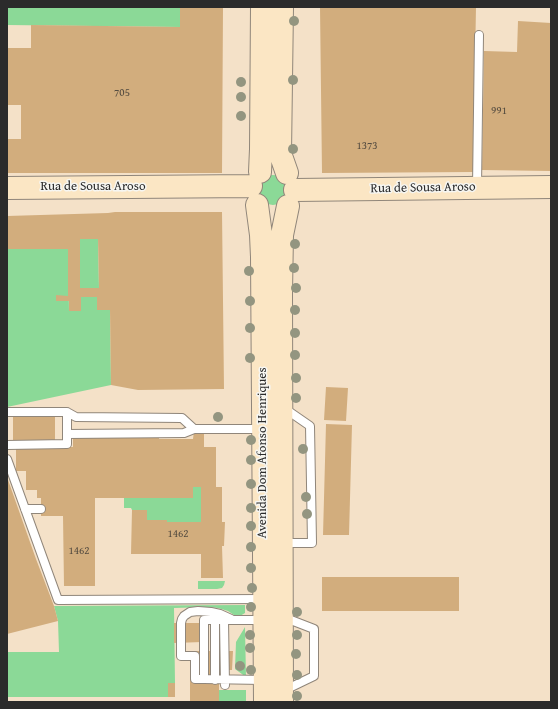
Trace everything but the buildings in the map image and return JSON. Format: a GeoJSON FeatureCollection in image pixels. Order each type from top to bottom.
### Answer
{"type":"FeatureCollection","features":[{"type":"Feature","properties":{"kind":"main road","name":"Avenida Dom Afonso Henriques"},"geometry":{"type":"LineString","coordinates":[[262,7],[261,150],[256,188],[262,235],[263,429],[273,694]]}},
{"type":"Feature","properties":{"kind":"main road"},"geometry":{"type":"LineString","coordinates":[[282,7],[280,153],[290,190],[282,210],[269,212],[262,209],[256,188],[266,168],[274,168],[281,169],[290,190]]}},
{"type":"Feature","properties":{"kind":"main road","name":"Rua de Sousa Aroso"},"geometry":{"type":"LineString","coordinates":[[7,188],[172,183],[256,188]]}},
{"type":"Feature","properties":{"kind":"main road","name":"Rua de Sousa Aroso"},"geometry":{"type":"LineString","coordinates":[[290,190],[551,187]]}},
{"type":"Feature","properties":{"kind":"main road","name":"Avenida Dom Afonso Henriques"},"geometry":{"type":"LineString","coordinates":[[270,612],[282,543],[282,236],[290,190]]}},
{"type":"Feature","properties":{"kind":"lane"},"geometry":{"type":"LineString","coordinates":[[477,188],[479,35]]}},
{"type":"Feature","properties":{"kind":"lane"},"geometry":{"type":"LineString","coordinates":[[281,406],[310,426],[312,543],[282,543]]}},
{"type":"Feature","properties":{"kind":"lane"},"geometry":{"type":"LineString","coordinates":[[7,412],[67,412],[76,417],[182,418],[194,429]]}},
{"type":"Feature","properties":{"kind":"lane"},"geometry":{"type":"LineString","coordinates":[[7,445],[67,444],[67,412]]}},
{"type":"Feature","properties":{"kind":"lane"},"geometry":{"type":"LineString","coordinates":[[67,434],[184,433],[194,429],[263,429]]}},
{"type":"Feature","properties":{"kind":"lane"},"geometry":{"type":"LineString","coordinates":[[7,459],[58,600],[270,612],[314,629],[314,676],[273,694],[239,680],[195,680],[195,656],[181,656],[180,623],[182,619],[190,612],[198,611],[220,614],[233,620]]}},
{"type":"Feature","properties":{"kind":"lane"},"geometry":{"type":"LineString","coordinates":[[25,509],[41,509]]}},
{"type":"Feature","properties":{"kind":"lane"},"geometry":{"type":"LineString","coordinates":[[204,679],[204,620],[233,620],[270,612]]}},
{"type":"Feature","properties":{"kind":"lane"},"geometry":{"type":"LineString","coordinates":[[215,620],[215,680]]}},
{"type":"Feature","properties":{"kind":"lane"},"geometry":{"type":"LineString","coordinates":[[224,620],[225,680]]}},
{"type":"Feature","properties":{"kind":"green space"},"geometry":{"type":"Polygon","coordinates":[[[7,7],[180,7],[180,27],[7,25],[7,7]]]}},
{"type":"Feature","properties":{"kind":"green space"},"geometry":{"type":"Polygon","coordinates":[[[273,175],[283,180],[288,190],[283,200],[273,205],[263,200],[258,190],[263,180],[273,175]]]}},
{"type":"Feature","properties":{"kind":"green space"},"geometry":{"type":"Polygon","coordinates":[[[80,239],[98,239],[99,288],[80,288],[80,239]]]}},
{"type":"Feature","properties":{"kind":"green space"},"geometry":{"type":"Polygon","coordinates":[[[7,249],[68,249],[69,311],[81,311],[81,297],[97,297],[97,310],[110,310],[111,385],[7,407],[7,249]]]}},
{"type":"Feature","properties":{"kind":"green space"},"geometry":{"type":"Polygon","coordinates":[[[193,487],[201,487],[201,522],[167,522],[167,520],[147,520],[147,510],[132,510],[131,508],[124,508],[124,498],[193,498],[193,487]]]}},
{"type":"Feature","properties":{"kind":"green space"},"geometry":{"type":"Polygon","coordinates":[[[198,581],[225,581],[222,588],[198,589],[198,581]]]}},
{"type":"Feature","properties":{"kind":"green space"},"geometry":{"type":"Polygon","coordinates":[[[245,605],[245,613],[240,616],[218,608],[210,607],[174,608],[175,683],[168,683],[168,697],[7,697],[7,652],[59,652],[58,621],[54,606],[245,605]]]}},
{"type":"Feature","properties":{"kind":"green space"},"geometry":{"type":"Polygon","coordinates":[[[245,627],[246,677],[235,669],[236,642],[245,627]]]}},
{"type":"Feature","properties":{"kind":"green space"},"geometry":{"type":"Polygon","coordinates":[[[219,690],[246,690],[246,702],[219,702],[219,690]]]}}]}
